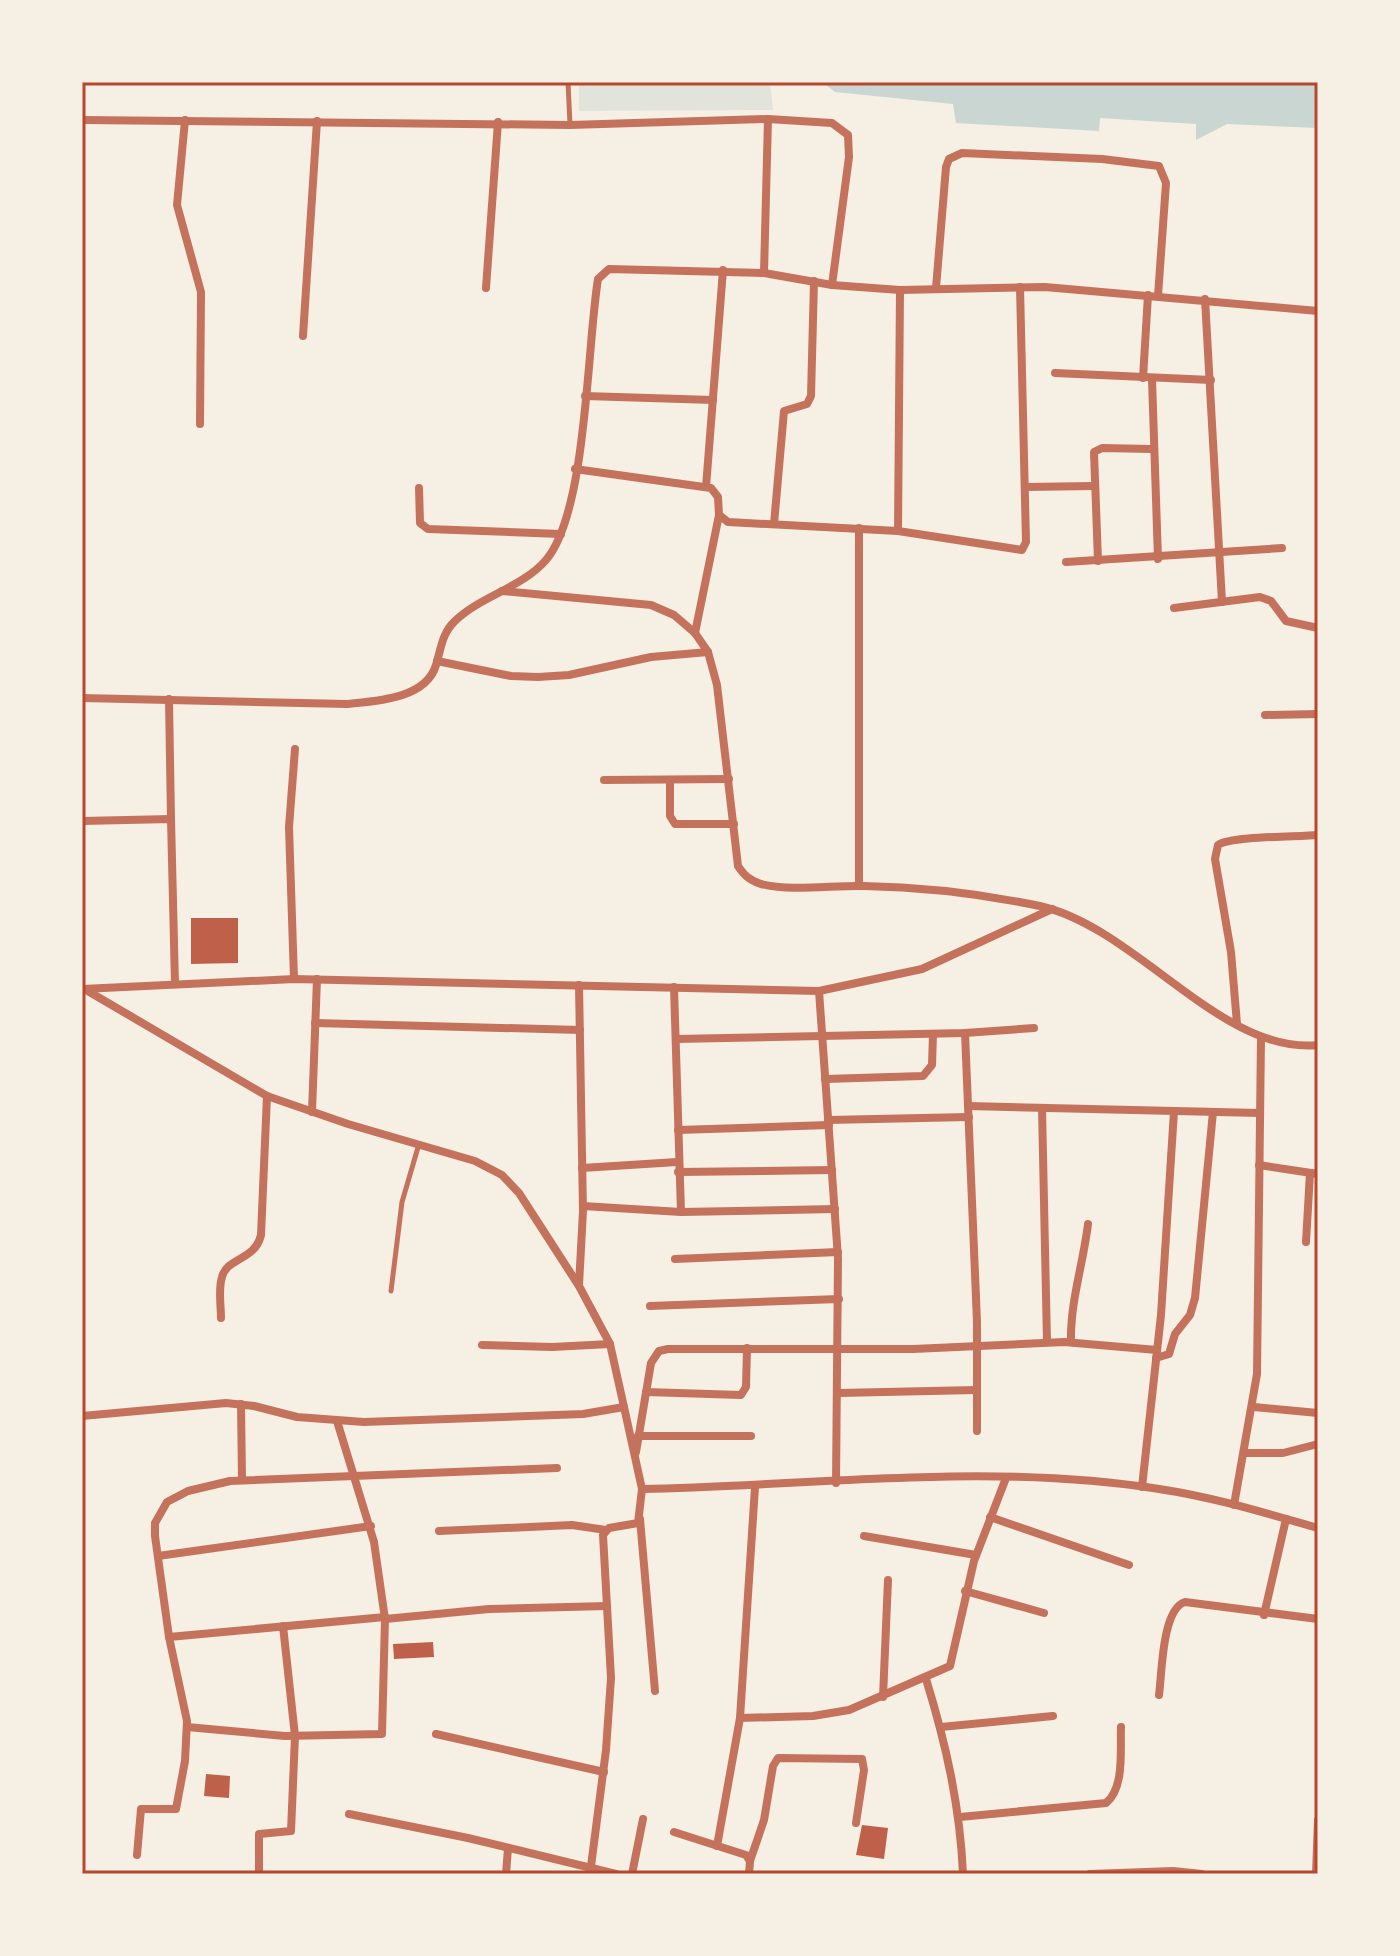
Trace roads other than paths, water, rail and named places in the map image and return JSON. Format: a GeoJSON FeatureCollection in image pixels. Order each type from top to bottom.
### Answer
{"type":"FeatureCollection","features":[{"type":"Feature","properties":{"kind":"street"},"geometry":{"type":"LineString","coordinates":[[764,273],[768,119]]}},
{"type":"Feature","properties":{"kind":"street"},"geometry":{"type":"LineString","coordinates":[[82,120],[570,125],[768,119],[832,123],[848,135],[849,157],[832,285]]}},
{"type":"Feature","properties":{"kind":"street"},"geometry":{"type":"LineString","coordinates":[[185,120],[177,205],[201,292],[200,424]]}},
{"type":"Feature","properties":{"kind":"street"},"geometry":{"type":"LineString","coordinates":[[303,336],[317,121]]}},
{"type":"Feature","properties":{"kind":"street"},"geometry":{"type":"LineString","coordinates":[[486,288],[498,122]]}},
{"type":"Feature","properties":{"kind":"street"},"geometry":{"type":"LineString","coordinates":[[936,288],[946,167],[949,159],[962,153],[1102,159],[1159,166],[1166,183],[1158,296]]}},
{"type":"Feature","properties":{"kind":"street"},"geometry":{"type":"LineString","coordinates":[[82,698],[347,704],[385,700],[416,689],[429,679],[453,623],[546,560],[561,534],[575,469],[592,312],[602,273],[622,268],[723,270],[764,273],[832,285],[900,290],[1020,287],[1205,299],[1318,311]]}},
{"type":"Feature","properties":{"kind":"street"},"geometry":{"type":"LineString","coordinates":[[706,487],[723,270]]}},
{"type":"Feature","properties":{"kind":"street"},"geometry":{"type":"LineString","coordinates":[[774,524],[784,411],[807,404],[811,396],[814,281]]}},
{"type":"Feature","properties":{"kind":"street"},"geometry":{"type":"LineString","coordinates":[[719,515],[728,522],[898,531],[1022,550],[1026,542],[1020,287]]}},
{"type":"Feature","properties":{"kind":"street"},"geometry":{"type":"LineString","coordinates":[[898,531],[900,290]]}},
{"type":"Feature","properties":{"kind":"street"},"geometry":{"type":"LineString","coordinates":[[1148,295],[1147,378],[1158,559]]}},
{"type":"Feature","properties":{"kind":"street"},"geometry":{"type":"LineString","coordinates":[[1205,299],[1222,602]]}},
{"type":"Feature","properties":{"kind":"street"},"geometry":{"type":"LineString","coordinates":[[1055,373],[1211,380]]}},
{"type":"Feature","properties":{"kind":"street"},"geometry":{"type":"LineString","coordinates":[[585,396],[713,400]]}},
{"type":"Feature","properties":{"kind":"street"},"geometry":{"type":"LineString","coordinates":[[1098,561],[1094,486],[1096,450],[1151,449]]}},
{"type":"Feature","properties":{"kind":"street"},"geometry":{"type":"LineString","coordinates":[[575,469],[706,487],[718,497],[719,515],[695,633]]}},
{"type":"Feature","properties":{"kind":"street"},"geometry":{"type":"LineString","coordinates":[[1025,487],[1094,486]]}},
{"type":"Feature","properties":{"kind":"street"},"geometry":{"type":"LineString","coordinates":[[419,488],[420,523],[428,529],[561,534]]}},
{"type":"Feature","properties":{"kind":"street"},"geometry":{"type":"LineString","coordinates":[[859,528],[859,886]]}},
{"type":"Feature","properties":{"kind":"street"},"geometry":{"type":"LineString","coordinates":[[1066,562],[1158,559],[1282,548]]}},
{"type":"Feature","properties":{"kind":"street"},"geometry":{"type":"LineString","coordinates":[[501,591],[651,605],[674,615],[695,633],[708,652],[717,685],[738,866],[746,877],[772,886],[859,886],[977,894],[1052,909],[1101,930],[1237,1024],[1261,1037],[1286,1044],[1318,1045]]}},
{"type":"Feature","properties":{"kind":"street"},"geometry":{"type":"LineString","coordinates":[[1174,608],[1265,598],[1286,621],[1318,628]]}},
{"type":"Feature","properties":{"kind":"street"},"geometry":{"type":"LineString","coordinates":[[437,661],[511,676],[538,677],[569,675],[651,657],[708,652]]}},
{"type":"Feature","properties":{"kind":"street"},"geometry":{"type":"LineString","coordinates":[[169,699],[175,984]]}},
{"type":"Feature","properties":{"kind":"street"},"geometry":{"type":"LineString","coordinates":[[1265,715],[1318,714]]}},
{"type":"Feature","properties":{"kind":"street"},"geometry":{"type":"LineString","coordinates":[[294,979],[289,827],[295,749]]}},
{"type":"Feature","properties":{"kind":"street"},"geometry":{"type":"LineString","coordinates":[[604,780],[729,779]]}},
{"type":"Feature","properties":{"kind":"street"},"geometry":{"type":"LineString","coordinates":[[670,780],[670,816],[675,824],[734,824]]}},
{"type":"Feature","properties":{"kind":"street"},"geometry":{"type":"LineString","coordinates":[[82,821],[171,819]]}},
{"type":"Feature","properties":{"kind":"street"},"geometry":{"type":"LineString","coordinates":[[1237,1024],[1231,952],[1215,859],[1218,845],[1228,839],[1264,841],[1318,835]]}},
{"type":"Feature","properties":{"kind":"street"},"geometry":{"type":"LineString","coordinates":[[83,989],[317,979],[819,991],[922,969],[1052,909]]}},
{"type":"Feature","properties":{"kind":"street"},"geometry":{"type":"LineString","coordinates":[[312,1112],[317,979]]}},
{"type":"Feature","properties":{"kind":"street"},"geometry":{"type":"LineString","coordinates":[[579,985],[583,1206],[579,1286]]}},
{"type":"Feature","properties":{"kind":"street"},"geometry":{"type":"LineString","coordinates":[[674,987],[677,1167],[681,1212]]}},
{"type":"Feature","properties":{"kind":"street"},"geometry":{"type":"LineString","coordinates":[[83,989],[267,1096],[475,1161],[502,1175],[519,1193],[579,1286],[610,1344],[642,1489],[640,1519],[655,1691]]}},
{"type":"Feature","properties":{"kind":"street"},"geometry":{"type":"LineString","coordinates":[[819,991],[838,1252],[836,1483]]}},
{"type":"Feature","properties":{"kind":"street"},"geometry":{"type":"LineString","coordinates":[[315,1023],[580,1030]]}},
{"type":"Feature","properties":{"kind":"street"},"geometry":{"type":"LineString","coordinates":[[676,1039],[933,1034],[1034,1028]]}},
{"type":"Feature","properties":{"kind":"street"},"geometry":{"type":"LineString","coordinates":[[965,1033],[977,1345],[977,1431]]}},
{"type":"Feature","properties":{"kind":"street"},"geometry":{"type":"LineString","coordinates":[[825,1079],[923,1076],[932,1065],[933,1034]]}},
{"type":"Feature","properties":{"kind":"street"},"geometry":{"type":"LineString","coordinates":[[1234,1505],[1254,1407],[1261,1037]]}},
{"type":"Feature","properties":{"kind":"street"},"geometry":{"type":"LineString","coordinates":[[221,1318],[221,1278],[230,1266],[256,1251],[261,1235],[267,1096]]}},
{"type":"Feature","properties":{"kind":"street"},"geometry":{"type":"LineString","coordinates":[[968,1106],[1260,1113]]}},
{"type":"Feature","properties":{"kind":"street"},"geometry":{"type":"LineString","coordinates":[[1042,1108],[1047,1342]]}},
{"type":"Feature","properties":{"kind":"street"},"geometry":{"type":"LineString","coordinates":[[1142,1487],[1168,1233],[1174,1111]]}},
{"type":"Feature","properties":{"kind":"street"},"geometry":{"type":"LineString","coordinates":[[635,1457],[651,1363],[659,1351],[1071,1342],[1169,1354],[1175,1334],[1193,1308],[1205,1220],[1213,1112]]}},
{"type":"Feature","properties":{"kind":"street"},"geometry":{"type":"LineString","coordinates":[[678,1130],[969,1117]]}},
{"type":"Feature","properties":{"kind":"street"},"geometry":{"type":"LineString","coordinates":[[1259,1165],[1314,1174],[1306,1242]]}},
{"type":"Feature","properties":{"kind":"street"},"geometry":{"type":"LineString","coordinates":[[582,1168],[832,1170]]}},
{"type":"Feature","properties":{"kind":"street"},"geometry":{"type":"LineString","coordinates":[[583,1206],[681,1212],[835,1209]]}},
{"type":"Feature","properties":{"kind":"street"},"geometry":{"type":"LineString","coordinates":[[1071,1342],[1071,1313],[1082,1273],[1088,1224]]}},
{"type":"Feature","properties":{"kind":"street"},"geometry":{"type":"LineString","coordinates":[[675,1259],[838,1252]]}},
{"type":"Feature","properties":{"kind":"street"},"geometry":{"type":"LineString","coordinates":[[650,1306],[839,1299]]}},
{"type":"Feature","properties":{"kind":"street"},"geometry":{"type":"LineString","coordinates":[[482,1345],[552,1347],[610,1344]]}},
{"type":"Feature","properties":{"kind":"street"},"geometry":{"type":"LineString","coordinates":[[646,1392],[741,1395],[746,1387],[747,1348]]}},
{"type":"Feature","properties":{"kind":"street"},"geometry":{"type":"LineString","coordinates":[[839,1393],[976,1390]]}},
{"type":"Feature","properties":{"kind":"street"},"geometry":{"type":"LineString","coordinates":[[82,1416],[142,1409],[241,1404],[297,1417],[337,1421],[583,1414],[624,1407]]}},
{"type":"Feature","properties":{"kind":"street"},"geometry":{"type":"LineString","coordinates":[[241,1404],[242,1480]]}},
{"type":"Feature","properties":{"kind":"street"},"geometry":{"type":"LineString","coordinates":[[1254,1407],[1318,1413]]}},
{"type":"Feature","properties":{"kind":"street"},"geometry":{"type":"LineString","coordinates":[[187,1727],[295,1736],[382,1734],[385,1618],[371,1526],[337,1421]]}},
{"type":"Feature","properties":{"kind":"street"},"geometry":{"type":"LineString","coordinates":[[638,1436],[751,1436]]}},
{"type":"Feature","properties":{"kind":"street"},"geometry":{"type":"LineString","coordinates":[[1245,1453],[1283,1453],[1318,1444]]}},
{"type":"Feature","properties":{"kind":"street"},"geometry":{"type":"LineString","coordinates":[[137,1855],[141,1809],[176,1809],[187,1727],[169,1637],[155,1523],[167,1502],[188,1491],[242,1480],[557,1468]]}},
{"type":"Feature","properties":{"kind":"street"},"geometry":{"type":"LineString","coordinates":[[740,1718],[813,1716],[849,1710],[950,1666],[965,1591],[1006,1478]]}},
{"type":"Feature","properties":{"kind":"street"},"geometry":{"type":"LineString","coordinates":[[642,1489],[1006,1478],[1142,1487],[1234,1505],[1318,1528]]}},
{"type":"Feature","properties":{"kind":"street"},"geometry":{"type":"LineString","coordinates":[[717,1846],[740,1718],[755,1487]]}},
{"type":"Feature","properties":{"kind":"street"},"geometry":{"type":"LineString","coordinates":[[990,1517],[1129,1565]]}},
{"type":"Feature","properties":{"kind":"street"},"geometry":{"type":"LineString","coordinates":[[439,1531],[572,1525],[606,1530],[634,1525],[640,1519]]}},
{"type":"Feature","properties":{"kind":"street"},"geometry":{"type":"LineString","coordinates":[[1264,1615],[1286,1519]]}},
{"type":"Feature","properties":{"kind":"street"},"geometry":{"type":"LineString","coordinates":[[158,1556],[371,1526]]}},
{"type":"Feature","properties":{"kind":"street"},"geometry":{"type":"LineString","coordinates":[[591,1871],[604,1772],[611,1678],[606,1530]]}},
{"type":"Feature","properties":{"kind":"street"},"geometry":{"type":"LineString","coordinates":[[864,1536],[976,1555]]}},
{"type":"Feature","properties":{"kind":"street"},"geometry":{"type":"LineString","coordinates":[[883,1697],[888,1580]]}},
{"type":"Feature","properties":{"kind":"street"},"geometry":{"type":"LineString","coordinates":[[965,1591],[1044,1613]]}},
{"type":"Feature","properties":{"kind":"street"},"geometry":{"type":"LineString","coordinates":[[1159,1695],[1170,1616],[1177,1604],[1185,1602],[1264,1615],[1318,1619]]}},
{"type":"Feature","properties":{"kind":"street"},"geometry":{"type":"LineString","coordinates":[[169,1637],[489,1609],[607,1606]]}},
{"type":"Feature","properties":{"kind":"street"},"geometry":{"type":"LineString","coordinates":[[259,1874],[259,1834],[291,1831],[295,1736],[283,1626]]}},
{"type":"Feature","properties":{"kind":"street"},"geometry":{"type":"LineString","coordinates":[[926,1679],[941,1727],[960,1817],[963,1874]]}},
{"type":"Feature","properties":{"kind":"street"},"geometry":{"type":"LineString","coordinates":[[941,1727],[1053,1716]]}},
{"type":"Feature","properties":{"kind":"street"},"geometry":{"type":"LineString","coordinates":[[960,1817],[1106,1803],[1114,1794],[1117,1782],[1121,1727]]}},
{"type":"Feature","properties":{"kind":"street"},"geometry":{"type":"LineString","coordinates":[[436,1734],[604,1772]]}},
{"type":"Feature","properties":{"kind":"street"},"geometry":{"type":"LineString","coordinates":[[749,1874],[773,1766],[778,1758],[862,1759],[864,1770],[856,1823]]}},
{"type":"Feature","properties":{"kind":"street"},"geometry":{"type":"LineString","coordinates":[[349,1814],[508,1848],[591,1871],[616,1874]]}},
{"type":"Feature","properties":{"kind":"street"},"geometry":{"type":"LineString","coordinates":[[632,1874],[643,1819]]}},
{"type":"Feature","properties":{"kind":"street"},"geometry":{"type":"LineString","coordinates":[[1316,1874],[1318,1820]]}},
{"type":"Feature","properties":{"kind":"street"},"geometry":{"type":"LineString","coordinates":[[674,1832],[746,1855],[750,1861]]}},
{"type":"Feature","properties":{"kind":"street"},"geometry":{"type":"LineString","coordinates":[[506,1874],[508,1848]]}},
{"type":"Feature","properties":{"kind":"street"},"geometry":{"type":"LineString","coordinates":[[1090,1874],[1173,1871],[1202,1874]]}},
{"type":"Feature","properties":{"kind":"lane"},"geometry":{"type":"LineString","coordinates":[[568,82],[570,125]]}},
{"type":"Feature","properties":{"kind":"lane"},"geometry":{"type":"LineString","coordinates":[[391,1291],[402,1202],[419,1144]]}}]}
